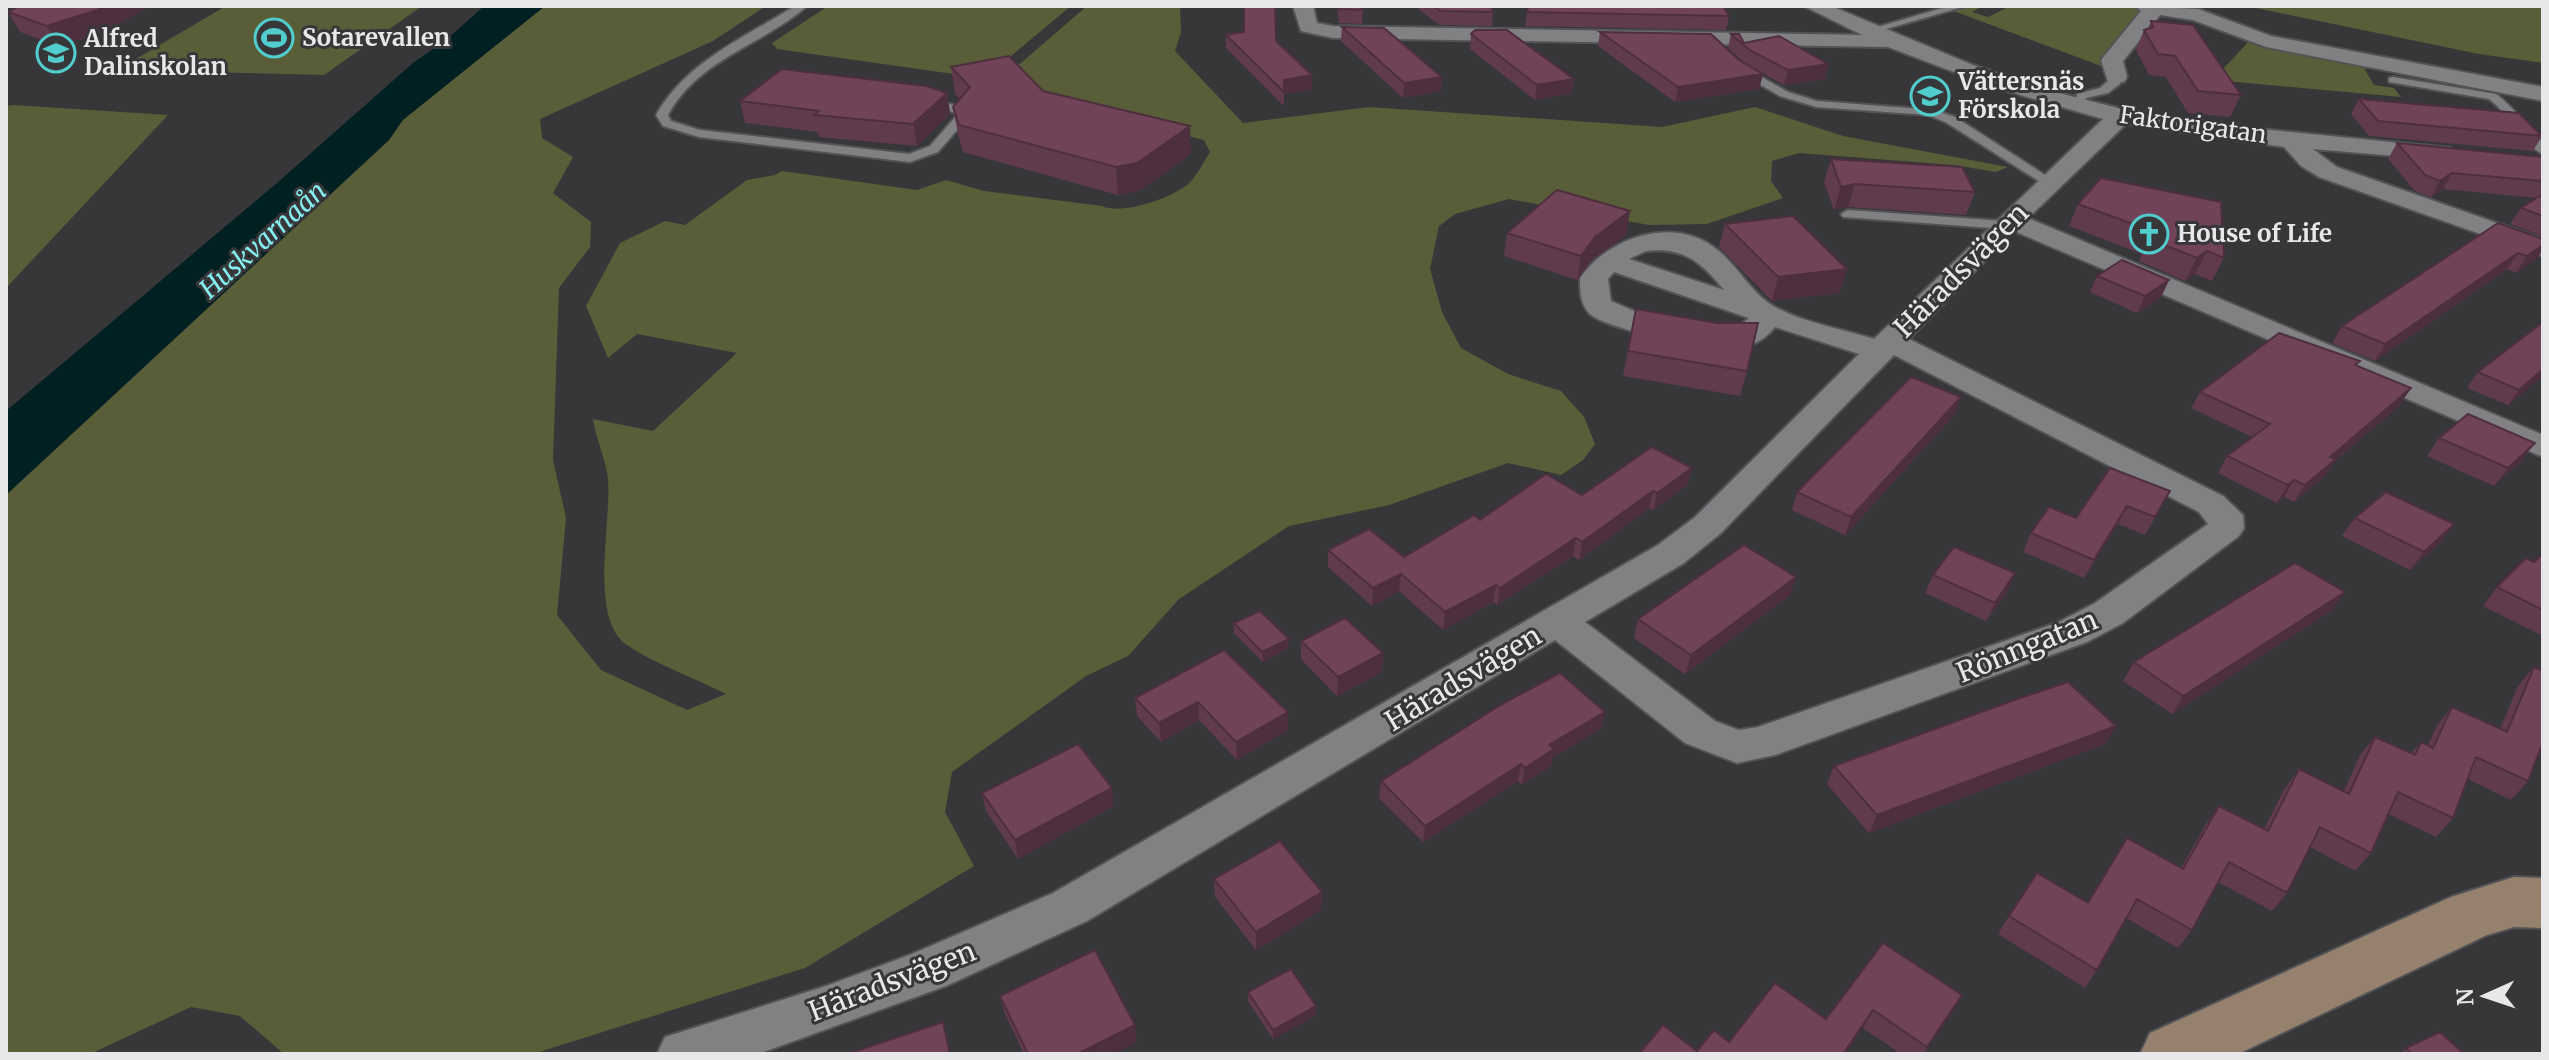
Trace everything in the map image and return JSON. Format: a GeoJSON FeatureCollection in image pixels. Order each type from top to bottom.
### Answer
{"type":"FeatureCollection","features":[{"type":"Feature","properties":{"kind":"street"},"geometry":{"type":"LineString","coordinates":[[1303,6],[1308,27],[1333,32],[1717,50],[1890,41]]}},
{"type":"Feature","properties":{"kind":"street","name":"Faktorigatan"},"geometry":{"type":"LineString","coordinates":[[1814,6],[1890,41],[1976,73],[2120,116],[2175,126],[2464,155]]}},
{"type":"Feature","properties":{"kind":"street"},"geometry":{"type":"LineString","coordinates":[[2116,77],[2112,60],[2150,8],[2198,15],[2266,41],[2543,94]]}},
{"type":"Feature","properties":{"kind":"street","name":"Häradsvägen"},"geometry":{"type":"LineString","coordinates":[[683,1054],[826,1009],[929,970],[1070,907],[1671,554],[1708,525],[2008,222],[2120,116]]}},
{"type":"Feature","properties":{"kind":"street"},"geometry":{"type":"LineString","coordinates":[[2291,139],[2304,156],[2328,172],[2543,248]]}},
{"type":"Feature","properties":{"kind":"street"},"geometry":{"type":"LineString","coordinates":[[2008,222],[2543,447]]}},
{"type":"Feature","properties":{"kind":"street"},"geometry":{"type":"LineString","coordinates":[[1645,243],[1698,248],[1751,305],[1766,314],[1759,328],[1743,337],[1623,319],[1602,310],[1595,298],[1594,278],[1609,261],[1626,249],[1645,243]]}},
{"type":"Feature","properties":{"kind":"street"},"geometry":{"type":"LineString","coordinates":[[1609,261],[1766,314],[1885,346]]}},
{"type":"Feature","properties":{"kind":"street","name":"Rönngatan"},"geometry":{"type":"LineString","coordinates":[[1558,622],[1700,732],[1737,747],[1760,743],[2073,632],[2109,613],[2226,528],[2225,515],[2188,490],[1885,346]]}},
{"type":"Feature","properties":{"kind":"street"},"geometry":{"type":"LineString","coordinates":[[2172,1054],[2472,915],[2514,902],[2543,903]]}},
{"type":"Feature","properties":{"kind":"lane"},"geometry":{"type":"LineString","coordinates":[[802,6],[687,81],[666,104],[662,115],[667,123],[699,133],[910,158],[934,149],[965,114],[959,109],[916,96]]}},
{"type":"Feature","properties":{"kind":"lane"},"geometry":{"type":"LineString","coordinates":[[1869,31],[1961,6]]}},
{"type":"Feature","properties":{"kind":"lane"},"geometry":{"type":"LineString","coordinates":[[1717,50],[1784,94],[1816,104],[1931,112],[1951,120],[2050,182]]}},
{"type":"Feature","properties":{"kind":"lane"},"geometry":{"type":"LineString","coordinates":[[2079,105],[2081,96],[2104,91],[2116,82],[2116,77]]}},
{"type":"Feature","properties":{"kind":"lane"},"geometry":{"type":"LineString","coordinates":[[2393,80],[2492,96],[2506,106],[2538,158]]}},
{"type":"Feature","properties":{"kind":"lane"},"geometry":{"type":"LineString","coordinates":[[1848,214],[2008,222]]}},
{"type":"Feature","properties":{"kind":"green space","name":"Sotarevallen"},"geometry":{"type":"Polygon","coordinates":[[[226,6],[422,6],[324,75],[117,70],[226,6]]]}},
{"type":"Feature","properties":{"kind":"green space"},"geometry":{"type":"Polygon","coordinates":[[[545,6],[766,6],[713,41],[540,119],[542,138],[573,157],[553,193],[591,222],[590,247],[559,288],[553,460],[566,518],[557,615],[601,670],[687,710],[726,694],[627,645],[615,632],[608,614],[604,568],[608,479],[593,419],[653,431],[737,353],[637,334],[608,358],[586,306],[620,243],[665,221],[685,225],[747,180],[782,171],[917,190],[946,180],[984,191],[1122,209],[1175,193],[1192,180],[1210,152],[1204,140],[1042,99],[1015,68],[1087,6],[1180,6],[1181,32],[1175,51],[1243,123],[1369,107],[1662,127],[1755,107],[1843,136],[2008,167],[1996,172],[1954,165],[1799,153],[1772,161],[1771,181],[1783,198],[1707,224],[1649,225],[1509,199],[1455,214],[1439,226],[1430,269],[1442,312],[1461,348],[1508,374],[1561,391],[1584,417],[1595,444],[1583,460],[1561,475],[1508,463],[1389,505],[1289,526],[1179,599],[1128,656],[1086,676],[952,772],[945,812],[974,866],[805,968],[533,1054],[284,1054],[240,1016],[191,1007],[90,1054],[6,1054],[6,495],[389,140],[402,120],[545,6]]]}},
{"type":"Feature","properties":{"kind":"green space"},"geometry":{"type":"Polygon","coordinates":[[[828,6],[1071,6],[993,71],[975,77],[777,49],[772,43],[828,6]]]}},
{"type":"Feature","properties":{"kind":"green space"},"geometry":{"type":"Polygon","coordinates":[[[1940,6],[1983,6],[1972,12],[1988,17],[2010,6],[2139,6],[2147,12],[2104,67],[1940,6]]]}},
{"type":"Feature","properties":{"kind":"green space"},"geometry":{"type":"Polygon","coordinates":[[[2246,6],[2543,6],[2543,63],[2479,54],[2246,6]]]}},
{"type":"Feature","properties":{"kind":"green space"},"geometry":{"type":"Polygon","coordinates":[[[2252,38],[2385,70],[2364,68],[2374,85],[2394,88],[2401,97],[2213,80],[2252,38]]]}},
{"type":"Feature","properties":{"kind":"green space"},"geometry":{"type":"Polygon","coordinates":[[[6,106],[168,115],[6,288],[6,106]]]}},
{"type":"Feature","properties":{"kind":"water","name":"Huskvarnaån"},"geometry":{"type":"Polygon","coordinates":[[[484,6],[545,6],[403,120],[389,140],[6,495],[6,411],[277,183],[413,63],[446,40],[484,6]]]}},
{"type":"Feature","properties":{"kind":"building"},"geometry":{"type":"Polygon","coordinates":[[[19,6],[104,6],[47,26],[8,12],[19,6]]]}},
{"type":"Feature","properties":{"kind":"building"},"geometry":{"type":"Polygon","coordinates":[[[1244,6],[1275,6],[1276,41],[1312,75],[1284,80],[1284,92],[1226,35],[1244,32],[1244,6]]]}},
{"type":"Feature","properties":{"kind":"building"},"geometry":{"type":"Polygon","coordinates":[[[1339,6],[1359,6],[1363,10],[1339,9],[1339,6]]]}},
{"type":"Feature","properties":{"kind":"building"},"geometry":{"type":"Polygon","coordinates":[[[1434,6],[1491,6],[1493,12],[1440,11],[1434,6]]]}},
{"type":"Feature","properties":{"kind":"building"},"geometry":{"type":"Polygon","coordinates":[[[1528,6],[1723,6],[1729,16],[1527,12],[1528,6]]]}},
{"type":"Feature","properties":{"kind":"building"},"geometry":{"type":"Polygon","coordinates":[[[2151,21],[2193,25],[2241,95],[2198,91],[2175,56],[2158,54],[2144,30],[2153,27],[2151,21]]]}},
{"type":"Feature","properties":{"kind":"building"},"geometry":{"type":"Polygon","coordinates":[[[1342,27],[1384,28],[1442,77],[1404,83],[1342,27]]]}},
{"type":"Feature","properties":{"kind":"building"},"geometry":{"type":"Polygon","coordinates":[[[1475,30],[1507,30],[1574,79],[1537,85],[1471,34],[1475,30]]]}},
{"type":"Feature","properties":{"kind":"building"},"geometry":{"type":"Polygon","coordinates":[[[1600,32],[1711,34],[1739,60],[1763,74],[1678,87],[1600,32]]]}},
{"type":"Feature","properties":{"kind":"building"},"geometry":{"type":"Polygon","coordinates":[[[1731,34],[1739,34],[1744,43],[1779,36],[1828,64],[1788,70],[1751,51],[1731,34]]]}},
{"type":"Feature","properties":{"kind":"building"},"geometry":{"type":"Polygon","coordinates":[[[1009,56],[1043,91],[1190,126],[1137,163],[1116,167],[959,125],[953,107],[970,87],[951,67],[1009,56]]]}},
{"type":"Feature","properties":{"kind":"building"},"geometry":{"type":"Polygon","coordinates":[[[782,69],[926,86],[947,93],[913,124],[814,115],[819,111],[740,101],[782,69]]]}},
{"type":"Feature","properties":{"kind":"building"},"geometry":{"type":"Polygon","coordinates":[[[2359,99],[2519,113],[2542,136],[2378,121],[2359,99]]]}},
{"type":"Feature","properties":{"kind":"building"},"geometry":{"type":"Polygon","coordinates":[[[2397,143],[2543,157],[2543,181],[2452,173],[2440,181],[2425,175],[2397,143]]]}},
{"type":"Feature","properties":{"kind":"building"},"geometry":{"type":"Polygon","coordinates":[[[1831,159],[1962,167],[1975,192],[1855,184],[1841,187],[1831,159]]]}},
{"type":"Feature","properties":{"kind":"building"},"geometry":{"type":"Polygon","coordinates":[[[2101,178],[2221,202],[2224,258],[2207,251],[2197,258],[2149,239],[2158,233],[2078,204],[2101,178]]]}},
{"type":"Feature","properties":{"kind":"building"},"geometry":{"type":"Polygon","coordinates":[[[1557,190],[1630,211],[1595,237],[1581,256],[1507,233],[1557,190]]]}},
{"type":"Feature","properties":{"kind":"building"},"geometry":{"type":"Polygon","coordinates":[[[2543,194],[2543,216],[2521,208],[2543,194]]]}},
{"type":"Feature","properties":{"kind":"building"},"geometry":{"type":"Polygon","coordinates":[[[1793,216],[1847,269],[1778,277],[1725,224],[1793,216]]]}},
{"type":"Feature","properties":{"kind":"building"},"geometry":{"type":"Polygon","coordinates":[[[2498,223],[2543,239],[2543,245],[2527,256],[2518,253],[2385,344],[2342,326],[2498,223]]]}},
{"type":"Feature","properties":{"kind":"building"},"geometry":{"type":"Polygon","coordinates":[[[2122,260],[2169,280],[2145,296],[2097,276],[2122,260]]]}},
{"type":"Feature","properties":{"kind":"building"},"geometry":{"type":"Polygon","coordinates":[[[1636,309],[1717,323],[1758,323],[1747,371],[1628,351],[1636,309]]]}},
{"type":"Feature","properties":{"kind":"building"},"geometry":{"type":"Polygon","coordinates":[[[2543,322],[2543,369],[2519,390],[2478,372],[2543,322]]]}},
{"type":"Feature","properties":{"kind":"building"},"geometry":{"type":"Polygon","coordinates":[[[2279,333],[2360,361],[2355,365],[2411,388],[2330,457],[2336,459],[2305,485],[2294,480],[2288,485],[2227,456],[2270,424],[2200,392],[2279,333]]]}},
{"type":"Feature","properties":{"kind":"building"},"geometry":{"type":"Polygon","coordinates":[[[1911,377],[1961,397],[1851,517],[1797,492],[1911,377]]]}},
{"type":"Feature","properties":{"kind":"building"},"geometry":{"type":"Polygon","coordinates":[[[2468,414],[2535,443],[2508,468],[2439,438],[2468,414]]]}},
{"type":"Feature","properties":{"kind":"building"},"geometry":{"type":"Polygon","coordinates":[[[1652,447],[1692,468],[1657,493],[1653,491],[1582,542],[1576,538],[1500,588],[1496,585],[1445,612],[1401,574],[1373,588],[1328,550],[1369,529],[1404,557],[1474,515],[1480,520],[1546,474],[1582,495],[1652,447]]]}},
{"type":"Feature","properties":{"kind":"building"},"geometry":{"type":"Polygon","coordinates":[[[2110,468],[2170,491],[2155,517],[2127,506],[2094,560],[2031,533],[2049,507],[2076,518],[2110,468]]]}},
{"type":"Feature","properties":{"kind":"building"},"geometry":{"type":"Polygon","coordinates":[[[2386,492],[2454,524],[2424,552],[2355,518],[2386,492]]]}},
{"type":"Feature","properties":{"kind":"building"},"geometry":{"type":"Polygon","coordinates":[[[1744,545],[1796,577],[1691,655],[1638,619],[1744,545]]]}},
{"type":"Feature","properties":{"kind":"building"},"geometry":{"type":"Polygon","coordinates":[[[1954,547],[2015,573],[1995,603],[1933,575],[1954,547]]]}},
{"type":"Feature","properties":{"kind":"building"},"geometry":{"type":"Polygon","coordinates":[[[2543,554],[2543,610],[2497,587],[2526,558],[2534,562],[2543,554]]]}},
{"type":"Feature","properties":{"kind":"building"},"geometry":{"type":"Polygon","coordinates":[[[2295,563],[2345,592],[2183,696],[2134,662],[2295,563]]]}},
{"type":"Feature","properties":{"kind":"building"},"geometry":{"type":"Polygon","coordinates":[[[1260,611],[1289,639],[1262,652],[1234,623],[1260,611]]]}},
{"type":"Feature","properties":{"kind":"building"},"geometry":{"type":"Polygon","coordinates":[[[1345,618],[1383,653],[1338,677],[1301,641],[1345,618]]]}},
{"type":"Feature","properties":{"kind":"building"},"geometry":{"type":"Polygon","coordinates":[[[1224,650],[1288,712],[1236,742],[1198,702],[1159,723],[1135,698],[1224,650]]]}},
{"type":"Feature","properties":{"kind":"building"},"geometry":{"type":"Polygon","coordinates":[[[2534,667],[2543,671],[2543,742],[2528,781],[2476,757],[2453,818],[2398,792],[2371,853],[2320,827],[2287,893],[2229,862],[2192,930],[2137,899],[2097,970],[2009,916],[2037,873],[2088,903],[2127,838],[2183,869],[2219,806],[2268,831],[2299,769],[2349,794],[2375,737],[2415,755],[2421,742],[2433,748],[2452,707],[2507,732],[2534,667]]]}},
{"type":"Feature","properties":{"kind":"building"},"geometry":{"type":"Polygon","coordinates":[[[1560,673],[1605,712],[1549,745],[1554,749],[1525,768],[1521,764],[1425,826],[1381,781],[1502,704],[1560,673]]]}},
{"type":"Feature","properties":{"kind":"building"},"geometry":{"type":"Polygon","coordinates":[[[2068,682],[2116,726],[1877,815],[1834,766],[2006,703],[2068,682]]]}},
{"type":"Feature","properties":{"kind":"building"},"geometry":{"type":"Polygon","coordinates":[[[1078,744],[1112,788],[1015,840],[982,793],[1078,744]]]}},
{"type":"Feature","properties":{"kind":"building"},"geometry":{"type":"Polygon","coordinates":[[[1280,841],[1322,892],[1256,932],[1214,879],[1280,841]]]}},
{"type":"Feature","properties":{"kind":"building"},"geometry":{"type":"Polygon","coordinates":[[[1883,943],[1962,995],[1927,1047],[1873,1010],[1843,1054],[1639,1054],[1663,1025],[1697,1051],[1714,1030],[1729,1042],[1775,983],[1826,1019],[1883,943]]]}},
{"type":"Feature","properties":{"kind":"building"},"geometry":{"type":"Polygon","coordinates":[[[1095,950],[1135,1025],[1080,1054],[1028,1054],[1000,996],[1095,950]]]}},
{"type":"Feature","properties":{"kind":"building"},"geometry":{"type":"Polygon","coordinates":[[[1291,969],[1316,1006],[1273,1030],[1248,992],[1291,969]]]}},
{"type":"Feature","properties":{"kind":"building"},"geometry":{"type":"Polygon","coordinates":[[[943,1022],[950,1054],[847,1054],[943,1022]]]}},
{"type":"Feature","properties":{"kind":"building"},"geometry":{"type":"Polygon","coordinates":[[[2440,1032],[2464,1054],[2412,1054],[2406,1048],[2440,1032]]]}},
{"type":"Feature","properties":{"kind":"place","name":"Sotarevallen"},"geometry":{"type":"Point","coordinates":[274,38]}},
{"type":"Feature","properties":{"kind":"place","name":"Alfred Dalinskolan"},"geometry":{"type":"Point","coordinates":[56,53]}},
{"type":"Feature","properties":{"kind":"place","name":"Vättersnäs Förskola"},"geometry":{"type":"Point","coordinates":[1930,96]}},
{"type":"Feature","properties":{"kind":"place","name":"House of Life"},"geometry":{"type":"Point","coordinates":[2149,234]}}]}
